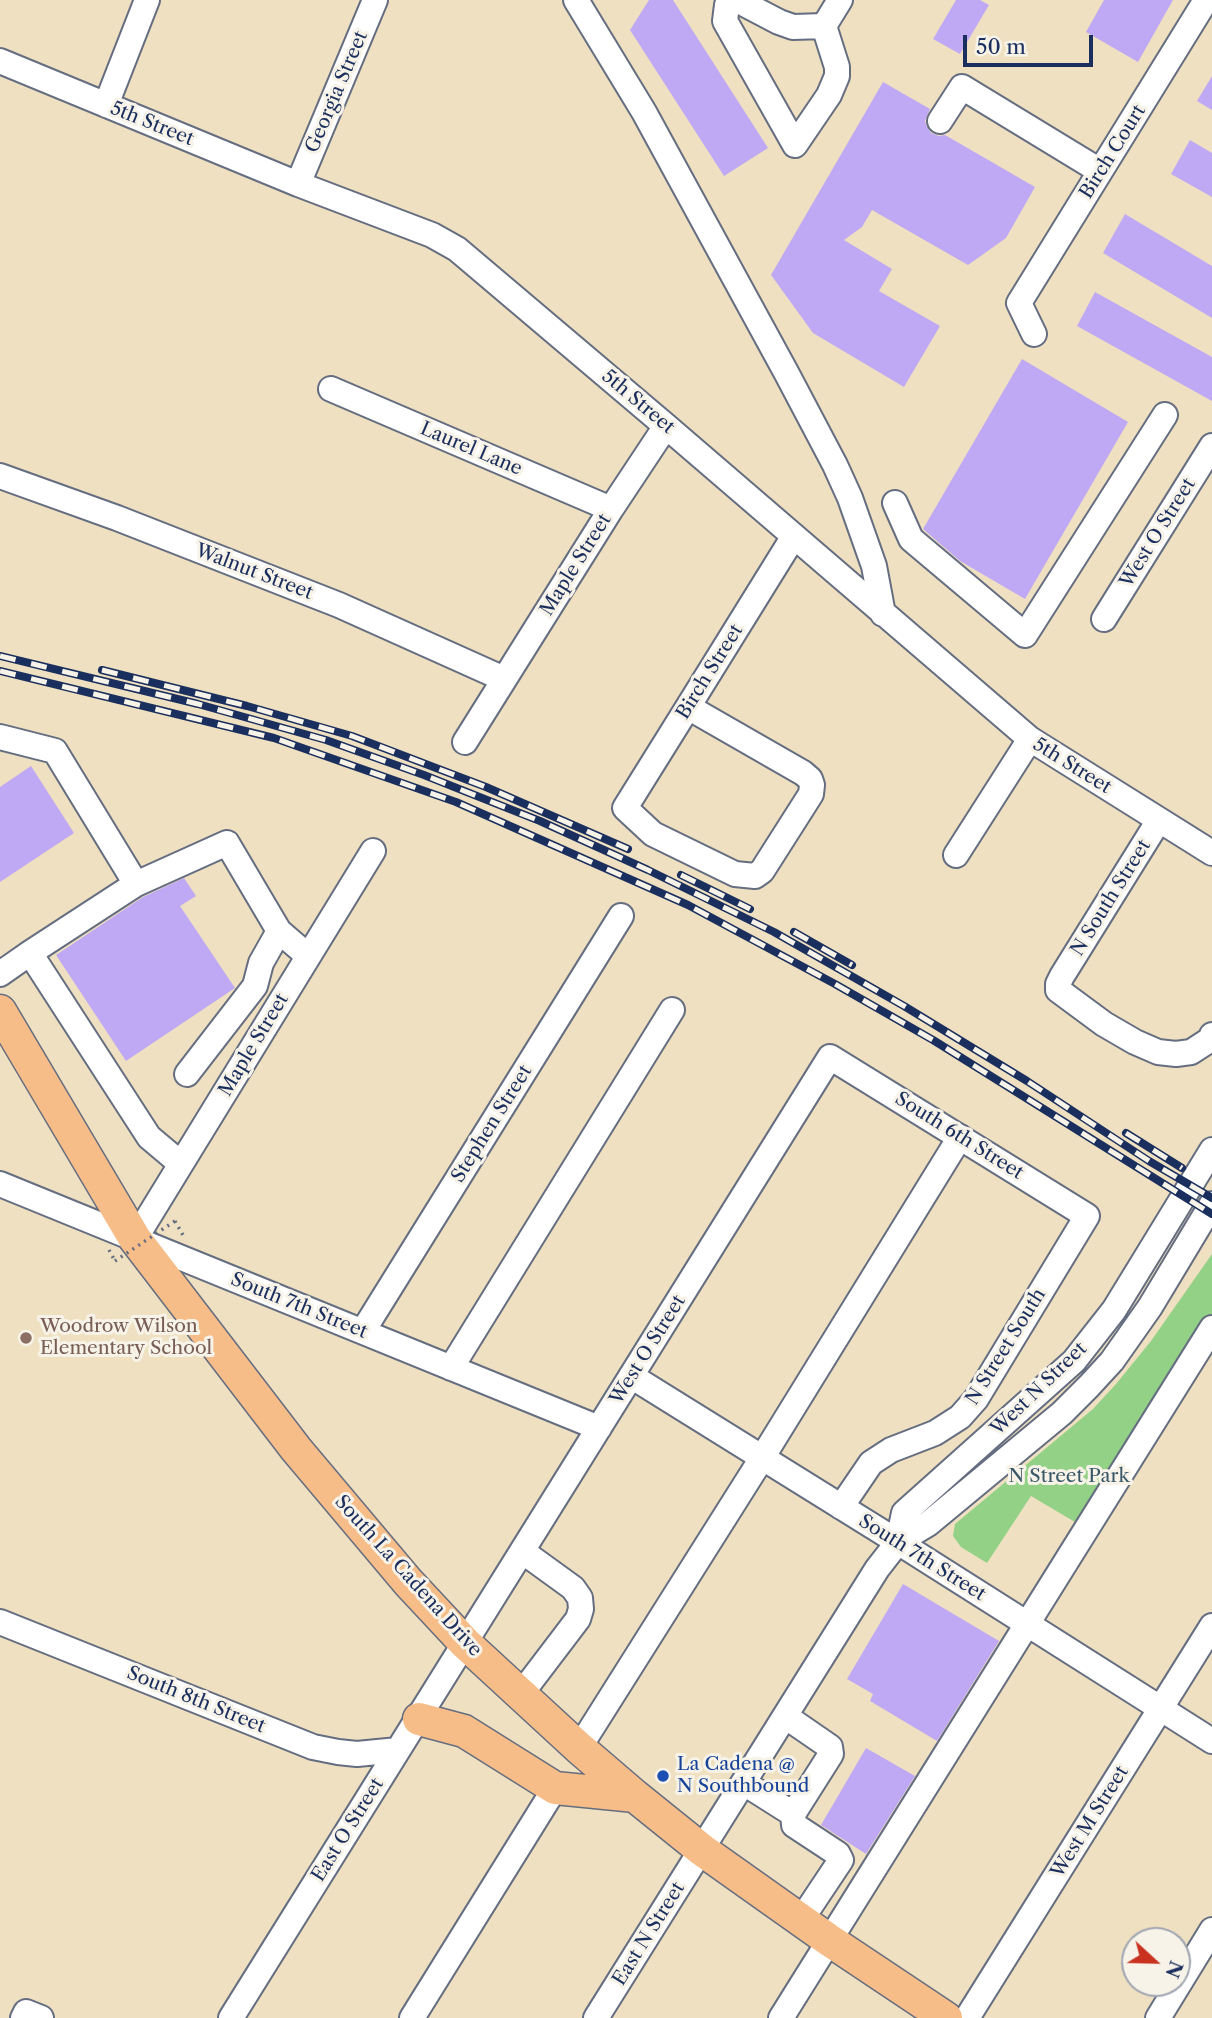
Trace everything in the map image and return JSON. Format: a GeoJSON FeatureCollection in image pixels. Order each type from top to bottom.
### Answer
{"type":"FeatureCollection","features":[{"type":"Feature","properties":{"kind":"main road","name":"South La Cadena Drive"},"geometry":{"type":"LineString","coordinates":[[0,1011],[125,1250],[387,1558],[465,1643],[579,1748],[702,1850],[829,1940],[946,2018]]}},
{"type":"Feature","properties":{"kind":"main road"},"geometry":{"type":"LineString","coordinates":[[419,1718],[464,1731],[555,1788],[635,1796]]}},
{"type":"Feature","properties":{"kind":"street"},"geometry":{"type":"LineString","coordinates":[[106,105],[147,0]]}},
{"type":"Feature","properties":{"kind":"street","name":"Georgia Street"},"geometry":{"type":"LineString","coordinates":[[298,184],[375,0]]}},
{"type":"Feature","properties":{"kind":"street"},"geometry":{"type":"LineString","coordinates":[[576,0],[644,112],[835,465],[850,498],[874,566],[883,614]]}},
{"type":"Feature","properties":{"kind":"street"},"geometry":{"type":"LineString","coordinates":[[735,0],[793,27],[824,26],[838,67],[835,85],[795,145],[725,21],[727,5],[735,0]]}},
{"type":"Feature","properties":{"kind":"street"},"geometry":{"type":"LineString","coordinates":[[824,26],[840,0]]}},
{"type":"Feature","properties":{"kind":"street","name":"Birch Court"},"geometry":{"type":"LineString","coordinates":[[1034,334],[1019,303],[1206,0]]}},
{"type":"Feature","properties":{"kind":"street","name":"5th Street"},"geometry":{"type":"LineString","coordinates":[[0,61],[298,184],[432,235],[457,248],[1030,739],[1212,853]]}},
{"type":"Feature","properties":{"kind":"street"},"geometry":{"type":"LineString","coordinates":[[940,121],[962,86],[1100,171]]}},
{"type":"Feature","properties":{"kind":"street","name":"Laurel Lane"},"geometry":{"type":"LineString","coordinates":[[331,389],[611,509]]}},
{"type":"Feature","properties":{"kind":"street"},"geometry":{"type":"LineString","coordinates":[[895,503],[911,540],[1024,635],[1166,415]]}},
{"type":"Feature","properties":{"kind":"street","name":"Maple Street"},"geometry":{"type":"LineString","coordinates":[[465,741],[666,426]]}},
{"type":"Feature","properties":{"kind":"street","name":"West O Street"},"geometry":{"type":"LineString","coordinates":[[1104,619],[1212,446]]}},
{"type":"Feature","properties":{"kind":"street","name":"Walnut Street"},"geometry":{"type":"LineString","coordinates":[[0,477],[117,518],[339,605],[504,679]]}},
{"type":"Feature","properties":{"kind":"street","name":"Birch Street"},"geometry":{"type":"LineString","coordinates":[[688,707],[810,779],[811,794],[762,872],[755,876],[735,874],[653,834],[625,808],[794,536]]}},
{"type":"Feature","properties":{"kind":"street"},"geometry":{"type":"LineString","coordinates":[[0,737],[55,751],[136,884]]}},
{"type":"Feature","properties":{"kind":"street"},"geometry":{"type":"LineString","coordinates":[[956,855],[1030,739]]}},
{"type":"Feature","properties":{"kind":"street","name":"N South Street"},"geometry":{"type":"LineString","coordinates":[[1159,820],[1057,987],[1070,1001],[1104,1024],[1158,1052],[1176,1055],[1191,1052],[1211,1037]]}},
{"type":"Feature","properties":{"kind":"street"},"geometry":{"type":"LineString","coordinates":[[0,974],[136,884],[228,843],[279,932],[308,956]]}},
{"type":"Feature","properties":{"kind":"street","name":"Maple Street"},"geometry":{"type":"LineString","coordinates":[[125,1250],[181,1164],[373,851]]}},
{"type":"Feature","properties":{"kind":"street","name":"Stephen Street"},"geometry":{"type":"LineString","coordinates":[[363,1331],[621,916]]}},
{"type":"Feature","properties":{"kind":"street"},"geometry":{"type":"LineString","coordinates":[[187,1074],[255,986],[261,963],[279,932]]}},
{"type":"Feature","properties":{"kind":"street"},"geometry":{"type":"LineString","coordinates":[[30,953],[149,1137],[181,1164]]}},
{"type":"Feature","properties":{"kind":"street"},"geometry":{"type":"LineString","coordinates":[[451,1368],[673,1010]]}},
{"type":"Feature","properties":{"kind":"street"},"geometry":{"type":"LineString","coordinates":[[223,1028],[251,1049]]}},
{"type":"Feature","properties":{"kind":"street","name":"West O Street"},"geometry":{"type":"LineString","coordinates":[[465,1643],[830,1057]]}},
{"type":"Feature","properties":{"kind":"street","name":"South 6th Street"},"geometry":{"type":"LineString","coordinates":[[830,1057],[1087,1216]]}},
{"type":"Feature","properties":{"kind":"street"},"geometry":{"type":"LineString","coordinates":[[579,1748],[960,1137]]}},
{"type":"Feature","properties":{"kind":"street","name":"West N Street"},"geometry":{"type":"LineString","coordinates":[[898,1542],[904,1513],[1074,1361],[1114,1310],[1212,1150]]}},
{"type":"Feature","properties":{"kind":"street","name":"South 7th Street"},"geometry":{"type":"LineString","coordinates":[[0,1184],[125,1250],[363,1331],[599,1428]]}},
{"type":"Feature","properties":{"kind":"street","name":"West N Street"},"geometry":{"type":"LineString","coordinates":[[702,1850],[877,1569],[898,1542],[928,1524],[1062,1413],[1089,1386],[1112,1361],[1150,1307],[1212,1204]]}},
{"type":"Feature","properties":{"kind":"street","name":"N Street South"},"geometry":{"type":"LineString","coordinates":[[841,1507],[872,1462],[891,1450],[935,1433],[960,1417],[976,1399],[1087,1216]]}},
{"type":"Feature","properties":{"kind":"street"},"geometry":{"type":"LineString","coordinates":[[781,2018],[1212,1328]]}},
{"type":"Feature","properties":{"kind":"street","name":"South 7th Street"},"geometry":{"type":"LineString","coordinates":[[631,1376],[1212,1741]]}},
{"type":"Feature","properties":{"kind":"street"},"geometry":{"type":"LineString","coordinates":[[522,1694],[578,1619],[580,1609],[580,1598],[572,1588],[523,1551]]}},
{"type":"Feature","properties":{"kind":"street","name":"South 8th Street"},"geometry":{"type":"LineString","coordinates":[[0,1622],[313,1747],[357,1754],[398,1750]]}},
{"type":"Feature","properties":{"kind":"street","name":"West M Street"},"geometry":{"type":"LineString","coordinates":[[967,2018],[1212,1626]]}},
{"type":"Feature","properties":{"kind":"street","name":"East O Street"},"geometry":{"type":"LineString","coordinates":[[232,2018],[465,1643]]}},
{"type":"Feature","properties":{"kind":"street"},"geometry":{"type":"LineString","coordinates":[[785,1716],[830,1747],[831,1754],[793,1814],[794,1825],[838,1854],[841,1860],[801,1920]]}},
{"type":"Feature","properties":{"kind":"street"},"geometry":{"type":"LineString","coordinates":[[744,1783],[793,1814]]}},
{"type":"Feature","properties":{"kind":"street"},"geometry":{"type":"LineString","coordinates":[[412,2018],[555,1788]]}},
{"type":"Feature","properties":{"kind":"street","name":"East N Street"},"geometry":{"type":"LineString","coordinates":[[596,2018],[702,1850]]}},
{"type":"Feature","properties":{"kind":"street"},"geometry":{"type":"LineString","coordinates":[[1158,2018],[1212,1930]]}},
{"type":"Feature","properties":{"kind":"street"},"geometry":{"type":"LineString","coordinates":[[23,2018],[26,2012],[41,2018]]}},
{"type":"Feature","properties":{"kind":"path"},"geometry":{"type":"LineString","coordinates":[[125,1250],[175,1221],[184,1237]]}},
{"type":"Feature","properties":{"kind":"green space","name":"N Street Park"},"geometry":{"type":"Polygon","coordinates":[[[1212,1254],[1212,1315],[1080,1525],[1031,1496],[987,1563],[961,1547],[953,1536],[955,1524],[1093,1409],[1151,1341],[1212,1254]]]}},
{"type":"Feature","properties":{"kind":"building"},"geometry":{"type":"Polygon","coordinates":[[[649,0],[673,0],[768,148],[724,176],[630,30],[649,0]]]}},
{"type":"Feature","properties":{"kind":"building"},"geometry":{"type":"Polygon","coordinates":[[[956,0],[980,0],[989,5],[960,54],[933,39],[956,0]]]}},
{"type":"Feature","properties":{"kind":"building"},"geometry":{"type":"Polygon","coordinates":[[[1104,0],[1173,0],[1138,62],[1086,32],[1104,0]]]}},
{"type":"Feature","properties":{"kind":"building"},"geometry":{"type":"Polygon","coordinates":[[[1212,76],[1212,110],[1197,101],[1212,76]]]}},
{"type":"Feature","properties":{"kind":"building"},"geometry":{"type":"Polygon","coordinates":[[[883,82],[930,109],[925,121],[931,133],[945,135],[1035,187],[1006,238],[968,265],[872,210],[862,227],[844,240],[892,269],[879,291],[940,326],[904,387],[813,333],[771,275],[883,82]]]}},
{"type":"Feature","properties":{"kind":"building"},"geometry":{"type":"Polygon","coordinates":[[[1190,140],[1212,153],[1212,197],[1171,174],[1190,140]]]}},
{"type":"Feature","properties":{"kind":"building"},"geometry":{"type":"Polygon","coordinates":[[[1125,214],[1212,266],[1212,318],[1103,253],[1125,214]]]}},
{"type":"Feature","properties":{"kind":"building"},"geometry":{"type":"Polygon","coordinates":[[[1095,292],[1212,357],[1212,401],[1077,326],[1095,292]]]}},
{"type":"Feature","properties":{"kind":"building"},"geometry":{"type":"Polygon","coordinates":[[[1022,359],[1128,422],[1025,599],[960,561],[923,529],[1022,359]]]}},
{"type":"Feature","properties":{"kind":"building"},"geometry":{"type":"Polygon","coordinates":[[[31,766],[74,833],[0,882],[0,787],[31,766]]]}},
{"type":"Feature","properties":{"kind":"building"},"geometry":{"type":"Polygon","coordinates":[[[184,878],[196,896],[180,906],[235,988],[126,1061],[56,955],[143,897],[184,878]]]}},
{"type":"Feature","properties":{"kind":"building"},"geometry":{"type":"Polygon","coordinates":[[[903,1584],[999,1641],[937,1741],[870,1701],[873,1694],[847,1679],[903,1584]]]}},
{"type":"Feature","properties":{"kind":"building"},"geometry":{"type":"Polygon","coordinates":[[[866,1748],[915,1776],[866,1854],[821,1825],[866,1748]]]}},
{"type":"Feature","properties":{"kind":"railway"},"geometry":{"type":"LineString","coordinates":[[0,656],[198,704],[326,740],[540,821],[774,932],[904,1006],[1212,1198]]}},
{"type":"Feature","properties":{"kind":"railway"},"geometry":{"type":"LineString","coordinates":[[102,670],[247,706],[352,736],[486,787],[628,849]]}},
{"type":"Feature","properties":{"kind":"railway"},"geometry":{"type":"LineString","coordinates":[[0,671],[274,738],[456,802],[688,905],[933,1040],[1212,1214]]}},
{"type":"Feature","properties":{"kind":"railway"},"geometry":{"type":"LineString","coordinates":[[681,875],[750,909]]}},
{"type":"Feature","properties":{"kind":"railway"},"geometry":{"type":"LineString","coordinates":[[794,932],[852,965]]}},
{"type":"Feature","properties":{"kind":"railway"},"geometry":{"type":"LineString","coordinates":[[1126,1133],[1182,1168]]}},
{"type":"Feature","properties":{"kind":"place","name":"Woodrow Wilson Elementary School"},"geometry":{"type":"Point","coordinates":[26,1338]}},
{"type":"Feature","properties":{"kind":"place","name":"La Cadena @ N Southbound"},"geometry":{"type":"Point","coordinates":[663,1776]}}]}
